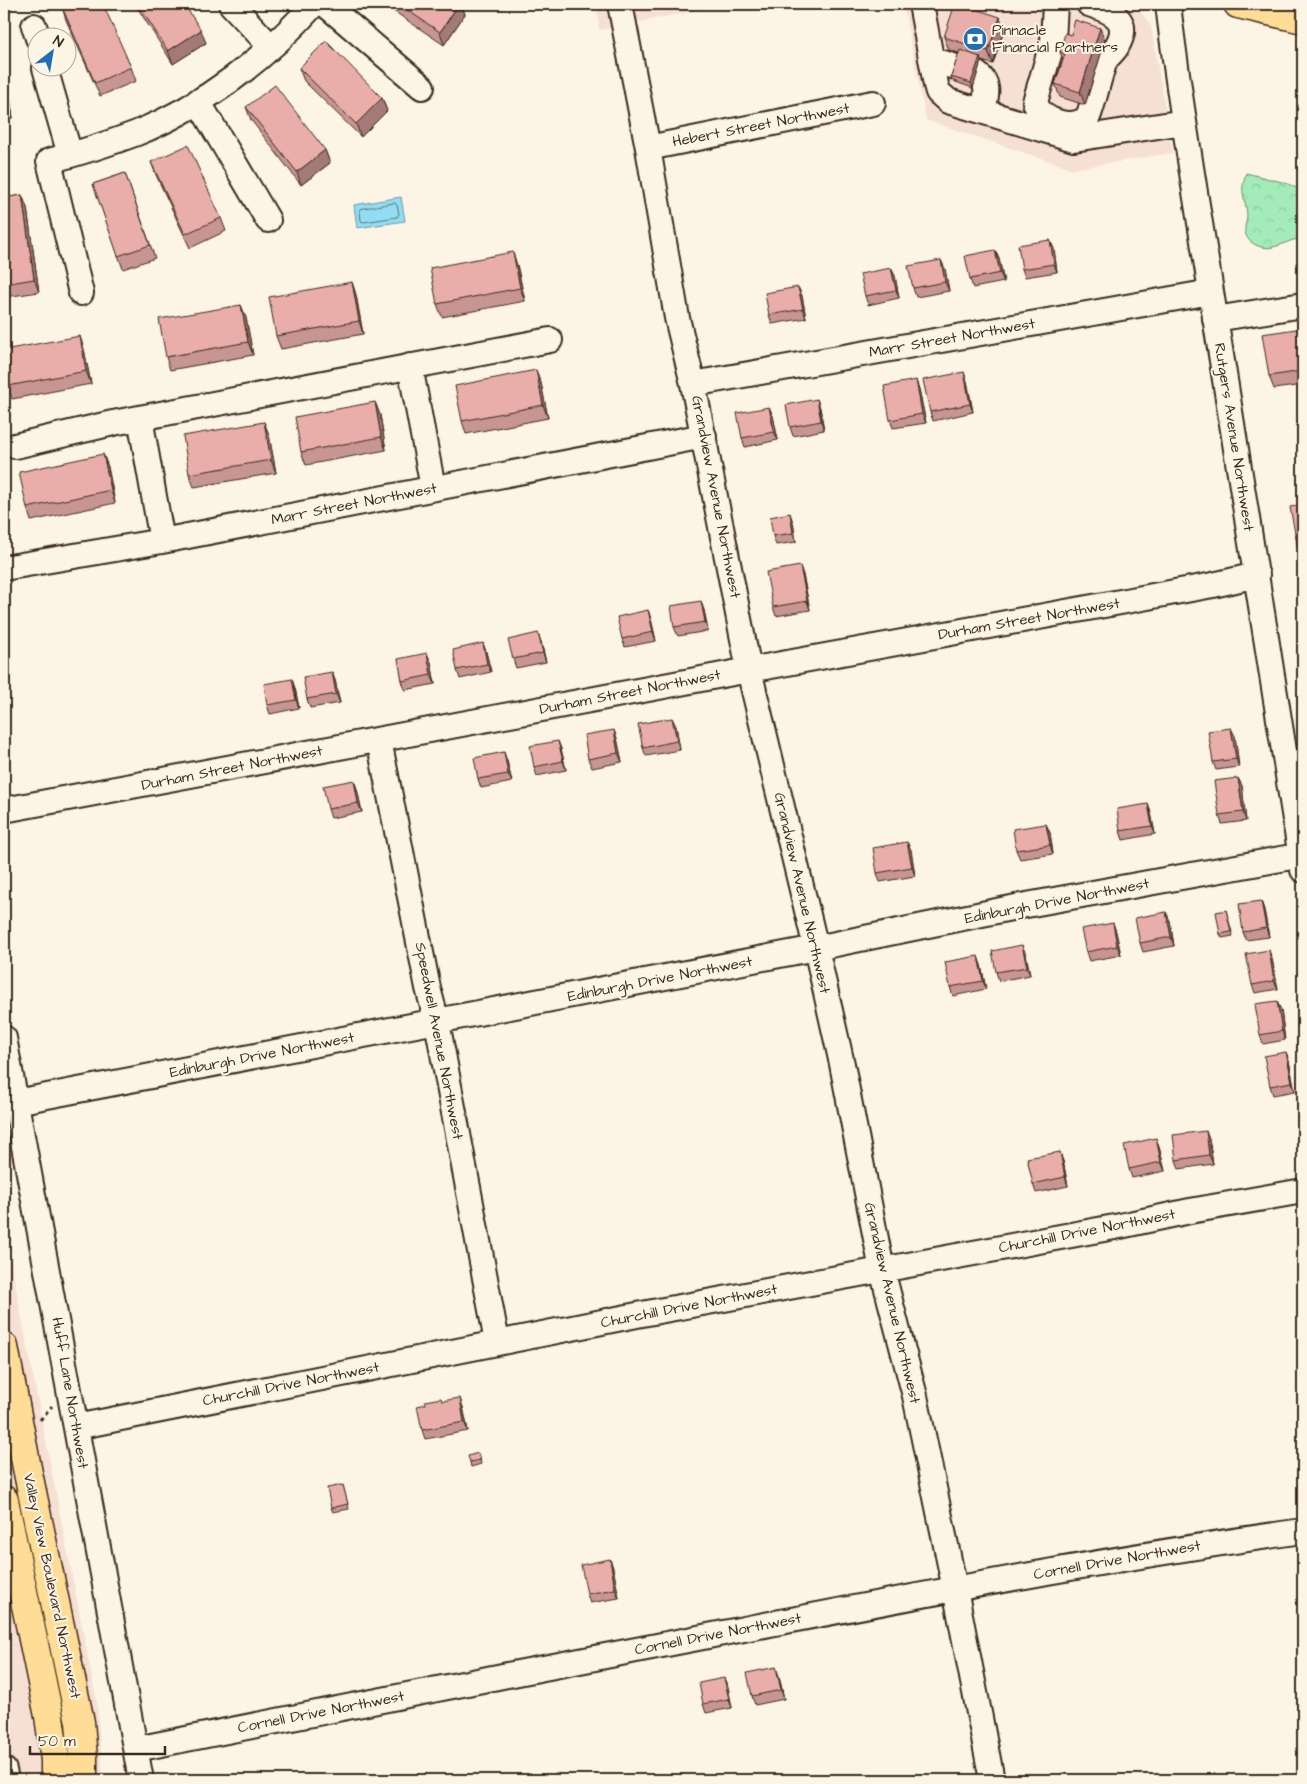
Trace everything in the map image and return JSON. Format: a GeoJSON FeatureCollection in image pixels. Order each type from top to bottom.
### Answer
{"type":"FeatureCollection","features":[{"type":"Feature","properties":{"kind":"main road"},"geometry":{"type":"LineString","coordinates":[[1238,4],[1303,19]]}},
{"type":"Feature","properties":{"kind":"main road","name":"Valley View Boulevard Northwest"},"geometry":{"type":"LineString","coordinates":[[4,1347],[8,1394],[80,1722],[83,1780]]}},
{"type":"Feature","properties":{"kind":"main road","name":"Valley View Boulevard Northwest"},"geometry":{"type":"LineString","coordinates":[[4,1500],[49,1716],[55,1760],[55,1780]]}},
{"type":"Feature","properties":{"kind":"street"},"geometry":{"type":"LineString","coordinates":[[231,4],[271,47]]}},
{"type":"Feature","properties":{"kind":"street"},"geometry":{"type":"LineString","coordinates":[[60,158],[137,133],[198,101],[236,76],[271,47],[314,4]]}},
{"type":"Feature","properties":{"kind":"street"},"geometry":{"type":"LineString","coordinates":[[325,4],[422,87]]}},
{"type":"Feature","properties":{"kind":"street","name":"Grandview Avenue Northwest"},"geometry":{"type":"LineString","coordinates":[[620,4],[678,318],[704,436],[750,670],[842,1064],[882,1270],[915,1396],[992,1780]]}},
{"type":"Feature","properties":{"kind":"street"},"geometry":{"type":"LineString","coordinates":[[921,4],[938,92],[948,101],[984,105],[1074,139],[1184,122]]}},
{"type":"Feature","properties":{"kind":"street"},"geometry":{"type":"LineString","coordinates":[[1055,4],[1053,41],[1036,102],[1041,114],[1047,118],[1068,124],[1082,122],[1088,117],[1106,59],[1117,47],[1121,32],[1120,23],[1116,15],[1090,4]]}},
{"type":"Feature","properties":{"kind":"street","name":"Rutgers Avenue Northwest"},"geometry":{"type":"LineString","coordinates":[[1168,4],[1184,122],[1228,404],[1302,860]]}},
{"type":"Feature","properties":{"kind":"street"},"geometry":{"type":"LineString","coordinates":[[933,69],[977,74],[982,78],[988,90],[984,105]]}},
{"type":"Feature","properties":{"kind":"street"},"geometry":{"type":"LineString","coordinates":[[47,78],[81,293]]}},
{"type":"Feature","properties":{"kind":"street"},"geometry":{"type":"LineString","coordinates":[[198,101],[268,220]]}},
{"type":"Feature","properties":{"kind":"street","name":"Hebert Street Northwest"},"geometry":{"type":"LineString","coordinates":[[648,148],[873,103]]}},
{"type":"Feature","properties":{"kind":"street","name":"Marr Street Northwest"},"geometry":{"type":"LineString","coordinates":[[693,384],[1211,292]]}},
{"type":"Feature","properties":{"kind":"street"},"geometry":{"type":"LineString","coordinates":[[1216,319],[1303,305]]}},
{"type":"Feature","properties":{"kind":"street"},"geometry":{"type":"LineString","coordinates":[[15,446],[140,418],[550,340]]}},
{"type":"Feature","properties":{"kind":"street"},"geometry":{"type":"LineString","coordinates":[[410,366],[433,488]]}},
{"type":"Feature","properties":{"kind":"street"},"geometry":{"type":"LineString","coordinates":[[140,418],[162,540]]}},
{"type":"Feature","properties":{"kind":"street","name":"Marr Street Northwest"},"geometry":{"type":"LineString","coordinates":[[4,568],[162,540],[704,436]]}},
{"type":"Feature","properties":{"kind":"street","name":"Durham Street Northwest"},"geometry":{"type":"LineString","coordinates":[[4,810],[1257,576]]}},
{"type":"Feature","properties":{"kind":"street","name":"Speedwell Avenue Northwest"},"geometry":{"type":"LineString","coordinates":[[379,740],[428,988],[437,1022],[497,1342]]}},
{"type":"Feature","properties":{"kind":"street","name":"Edinburgh Drive Northwest"},"geometry":{"type":"LineString","coordinates":[[16,1102],[437,1022],[1021,906],[1302,860]]}},
{"type":"Feature","properties":{"kind":"street","name":"Huff Lane Northwest"},"geometry":{"type":"LineString","coordinates":[[4,1038],[141,1780]]}},
{"type":"Feature","properties":{"kind":"street","name":"Churchill Drive Northwest"},"geometry":{"type":"LineString","coordinates":[[76,1427],[497,1342],[1303,1191]]}},
{"type":"Feature","properties":{"kind":"street","name":"Cornell Drive Northwest"},"geometry":{"type":"LineString","coordinates":[[136,1749],[330,1709],[955,1589],[1194,1546],[1303,1531]]}},
{"type":"Feature","properties":{"kind":"street","name":"Huff Lane Northwest"},"geometry":{"type":"LineString","coordinates":[[136,1749],[137,1780]]}},
{"type":"Feature","properties":{"kind":"street"},"geometry":{"type":"LineString","coordinates":[[4,1770],[6,1780]]}},
{"type":"Feature","properties":{"kind":"shaded area"},"geometry":{"type":"Polygon","coordinates":[[[597,4],[714,4],[715,7],[599,30],[597,4]]]}},
{"type":"Feature","properties":{"kind":"shaded area"},"geometry":{"type":"Polygon","coordinates":[[[903,4],[1120,4],[1141,12],[1151,26],[1173,153],[1073,169],[926,120],[903,4]]]}},
{"type":"Feature","properties":{"kind":"shaded area"},"geometry":{"type":"Polygon","coordinates":[[[4,1227],[97,1703],[103,1780],[4,1780],[4,1227]]]}},
{"type":"Feature","properties":{"kind":"green space"},"geometry":{"type":"Polygon","coordinates":[[[1246,173],[1286,183],[1303,191],[1303,239],[1269,248],[1260,247],[1249,240],[1245,232],[1247,213],[1243,190],[1246,173]]]}},
{"type":"Feature","properties":{"kind":"water"},"geometry":{"type":"Polygon","coordinates":[[[401,197],[405,221],[357,228],[354,205],[401,197]]]}},
{"type":"Feature","properties":{"kind":"building"},"geometry":{"type":"Polygon","coordinates":[[[70,4],[103,4],[131,67],[95,83],[78,44],[78,28],[71,28],[62,7],[70,4]]]}},
{"type":"Feature","properties":{"kind":"building"},"geometry":{"type":"Polygon","coordinates":[[[138,4],[184,4],[201,30],[168,51],[138,4]]]}},
{"type":"Feature","properties":{"kind":"building"},"geometry":{"type":"Polygon","coordinates":[[[398,4],[459,4],[440,32],[398,4]]]}},
{"type":"Feature","properties":{"kind":"building"},"geometry":{"type":"Polygon","coordinates":[[[955,4],[1000,17],[988,51],[944,37],[955,4]]]}},
{"type":"Feature","properties":{"kind":"building"},"geometry":{"type":"Polygon","coordinates":[[[1075,20],[1100,28],[1080,92],[1055,84],[1065,54],[1060,52],[1065,33],[1071,35],[1075,20]]]}},
{"type":"Feature","properties":{"kind":"building"},"geometry":{"type":"Polygon","coordinates":[[[326,41],[382,98],[356,124],[299,68],[326,41]]]}},
{"type":"Feature","properties":{"kind":"building"},"geometry":{"type":"Polygon","coordinates":[[[960,50],[980,57],[971,83],[951,77],[960,50]]]}},
{"type":"Feature","properties":{"kind":"building"},"geometry":{"type":"Polygon","coordinates":[[[4,75],[8,105],[4,106],[4,75]]]}},
{"type":"Feature","properties":{"kind":"building"},"geometry":{"type":"Polygon","coordinates":[[[275,85],[325,150],[297,172],[246,107],[275,85]]]}},
{"type":"Feature","properties":{"kind":"building"},"geometry":{"type":"Polygon","coordinates":[[[188,145],[221,218],[185,234],[151,162],[188,145]]]}},
{"type":"Feature","properties":{"kind":"building"},"geometry":{"type":"Polygon","coordinates":[[[125,173],[150,245],[118,256],[93,184],[125,173]]]}},
{"type":"Feature","properties":{"kind":"building"},"geometry":{"type":"Polygon","coordinates":[[[22,195],[34,279],[4,284],[4,198],[22,195]]]}},
{"type":"Feature","properties":{"kind":"building"},"geometry":{"type":"Polygon","coordinates":[[[1050,240],[1054,264],[1022,269],[1018,245],[1050,240]]]}},
{"type":"Feature","properties":{"kind":"building"},"geometry":{"type":"Polygon","coordinates":[[[995,250],[1000,273],[970,279],[965,256],[995,250]]]}},
{"type":"Feature","properties":{"kind":"building"},"geometry":{"type":"Polygon","coordinates":[[[513,252],[520,288],[437,304],[430,268],[513,252]]]}},
{"type":"Feature","properties":{"kind":"building"},"geometry":{"type":"Polygon","coordinates":[[[941,260],[945,282],[913,288],[908,266],[941,260]]]}},
{"type":"Feature","properties":{"kind":"building"},"geometry":{"type":"Polygon","coordinates":[[[891,268],[896,290],[865,296],[860,274],[891,268]]]}},
{"type":"Feature","properties":{"kind":"building"},"geometry":{"type":"Polygon","coordinates":[[[352,282],[359,321],[276,336],[269,297],[352,282]]]}},
{"type":"Feature","properties":{"kind":"building"},"geometry":{"type":"Polygon","coordinates":[[[798,287],[803,309],[769,315],[765,293],[798,287]]]}},
{"type":"Feature","properties":{"kind":"building"},"geometry":{"type":"Polygon","coordinates":[[[241,305],[248,342],[166,357],[159,319],[241,305]]]}},
{"type":"Feature","properties":{"kind":"building"},"geometry":{"type":"Polygon","coordinates":[[[1303,328],[1303,371],[1269,376],[1262,334],[1303,328]]]}},
{"type":"Feature","properties":{"kind":"building"},"geometry":{"type":"Polygon","coordinates":[[[80,336],[86,371],[8,386],[4,366],[4,350],[80,336]]]}},
{"type":"Feature","properties":{"kind":"building"},"geometry":{"type":"Polygon","coordinates":[[[536,370],[543,405],[462,421],[455,386],[536,370]]]}},
{"type":"Feature","properties":{"kind":"building"},"geometry":{"type":"Polygon","coordinates":[[[964,372],[970,404],[930,412],[923,380],[964,372]]]}},
{"type":"Feature","properties":{"kind":"building"},"geometry":{"type":"Polygon","coordinates":[[[916,380],[922,414],[890,420],[884,386],[916,380]]]}},
{"type":"Feature","properties":{"kind":"building"},"geometry":{"type":"Polygon","coordinates":[[[817,399],[821,421],[790,427],[786,405],[817,399]]]}},
{"type":"Feature","properties":{"kind":"building"},"geometry":{"type":"Polygon","coordinates":[[[375,402],[381,437],[301,452],[295,417],[375,402]]]}},
{"type":"Feature","properties":{"kind":"building"},"geometry":{"type":"Polygon","coordinates":[[[769,407],[774,432],[742,438],[737,413],[769,407]]]}},
{"type":"Feature","properties":{"kind":"building"},"geometry":{"type":"Polygon","coordinates":[[[264,422],[271,460],[189,474],[183,436],[264,422]]]}},
{"type":"Feature","properties":{"kind":"building"},"geometry":{"type":"Polygon","coordinates":[[[103,454],[111,490],[27,508],[19,472],[103,454]]]}},
{"type":"Feature","properties":{"kind":"building"},"geometry":{"type":"Polygon","coordinates":[[[1303,505],[1303,548],[1298,549],[1290,507],[1303,505]]]}},
{"type":"Feature","properties":{"kind":"building"},"geometry":{"type":"Polygon","coordinates":[[[790,513],[793,533],[773,536],[770,517],[790,513]]]}},
{"type":"Feature","properties":{"kind":"building"},"geometry":{"type":"Polygon","coordinates":[[[800,566],[807,601],[773,607],[766,572],[800,566]]]}},
{"type":"Feature","properties":{"kind":"building"},"geometry":{"type":"Polygon","coordinates":[[[1303,570],[1303,592],[1300,571],[1303,570]]]}},
{"type":"Feature","properties":{"kind":"building"},"geometry":{"type":"Polygon","coordinates":[[[701,601],[705,622],[674,627],[671,606],[701,601]]]}},
{"type":"Feature","properties":{"kind":"building"},"geometry":{"type":"Polygon","coordinates":[[[648,610],[653,632],[622,639],[617,617],[648,610]]]}},
{"type":"Feature","properties":{"kind":"building"},"geometry":{"type":"Polygon","coordinates":[[[538,633],[543,653],[513,659],[508,640],[538,633]]]}},
{"type":"Feature","properties":{"kind":"building"},"geometry":{"type":"Polygon","coordinates":[[[483,643],[487,664],[457,670],[453,650],[483,643]]]}},
{"type":"Feature","properties":{"kind":"building"},"geometry":{"type":"Polygon","coordinates":[[[427,653],[431,675],[402,681],[398,659],[427,653]]]}},
{"type":"Feature","properties":{"kind":"building"},"geometry":{"type":"Polygon","coordinates":[[[332,672],[336,694],[307,699],[303,677],[332,672]]]}},
{"type":"Feature","properties":{"kind":"building"},"geometry":{"type":"Polygon","coordinates":[[[292,679],[296,700],[267,705],[264,684],[292,679]]]}},
{"type":"Feature","properties":{"kind":"building"},"geometry":{"type":"Polygon","coordinates":[[[672,718],[677,741],[643,748],[638,724],[672,718]]]}},
{"type":"Feature","properties":{"kind":"building"},"geometry":{"type":"Polygon","coordinates":[[[1231,728],[1236,759],[1213,762],[1208,731],[1231,728]]]}},
{"type":"Feature","properties":{"kind":"building"},"geometry":{"type":"Polygon","coordinates":[[[614,730],[618,753],[588,759],[584,735],[614,730]]]}},
{"type":"Feature","properties":{"kind":"building"},"geometry":{"type":"Polygon","coordinates":[[[558,741],[563,761],[534,767],[530,746],[558,741]]]}},
{"type":"Feature","properties":{"kind":"building"},"geometry":{"type":"Polygon","coordinates":[[[504,752],[508,774],[478,779],[474,758],[504,752]]]}},
{"type":"Feature","properties":{"kind":"building"},"geometry":{"type":"Polygon","coordinates":[[[1238,778],[1243,812],[1219,815],[1214,781],[1238,778]]]}},
{"type":"Feature","properties":{"kind":"building"},"geometry":{"type":"Polygon","coordinates":[[[354,780],[358,803],[328,809],[323,786],[354,780]]]}},
{"type":"Feature","properties":{"kind":"building"},"geometry":{"type":"Polygon","coordinates":[[[1148,804],[1152,826],[1120,831],[1117,809],[1148,804]]]}},
{"type":"Feature","properties":{"kind":"building"},"geometry":{"type":"Polygon","coordinates":[[[1046,824],[1050,845],[1016,850],[1013,829],[1046,824]]]}},
{"type":"Feature","properties":{"kind":"building"},"geometry":{"type":"Polygon","coordinates":[[[907,842],[912,867],[877,873],[873,848],[907,842]]]}},
{"type":"Feature","properties":{"kind":"building"},"geometry":{"type":"Polygon","coordinates":[[[1261,901],[1266,928],[1243,932],[1239,904],[1261,901]]]}},
{"type":"Feature","properties":{"kind":"building"},"geometry":{"type":"Polygon","coordinates":[[[1226,910],[1231,932],[1220,934],[1216,912],[1226,910]]]}},
{"type":"Feature","properties":{"kind":"building"},"geometry":{"type":"Polygon","coordinates":[[[1166,912],[1171,937],[1140,943],[1135,918],[1166,912]]]}},
{"type":"Feature","properties":{"kind":"building"},"geometry":{"type":"Polygon","coordinates":[[[1113,923],[1117,946],[1086,952],[1081,929],[1113,923]]]}},
{"type":"Feature","properties":{"kind":"building"},"geometry":{"type":"Polygon","coordinates":[[[1022,945],[1027,967],[996,972],[992,951],[1022,945]]]}},
{"type":"Feature","properties":{"kind":"building"},"geometry":{"type":"Polygon","coordinates":[[[1269,950],[1274,981],[1252,985],[1246,954],[1269,950]]]}},
{"type":"Feature","properties":{"kind":"building"},"geometry":{"type":"Polygon","coordinates":[[[978,956],[983,981],[950,987],[945,962],[978,956]]]}},
{"type":"Feature","properties":{"kind":"building"},"geometry":{"type":"Polygon","coordinates":[[[1277,1001],[1282,1031],[1260,1035],[1255,1004],[1277,1001]]]}},
{"type":"Feature","properties":{"kind":"building"},"geometry":{"type":"Polygon","coordinates":[[[1286,1052],[1292,1082],[1270,1086],[1264,1056],[1286,1052]]]}},
{"type":"Feature","properties":{"kind":"building"},"geometry":{"type":"Polygon","coordinates":[[[1206,1131],[1209,1155],[1176,1160],[1173,1135],[1206,1131]]]}},
{"type":"Feature","properties":{"kind":"building"},"geometry":{"type":"Polygon","coordinates":[[[1156,1138],[1161,1162],[1129,1169],[1124,1145],[1156,1138]]]}},
{"type":"Feature","properties":{"kind":"building"},"geometry":{"type":"Polygon","coordinates":[[[1060,1152],[1065,1177],[1033,1184],[1027,1158],[1060,1152]]]}},
{"type":"Feature","properties":{"kind":"building"},"geometry":{"type":"Polygon","coordinates":[[[441,1398],[442,1401],[460,1398],[464,1422],[422,1430],[417,1406],[426,1404],[425,1401],[441,1398]]]}},
{"type":"Feature","properties":{"kind":"building"},"geometry":{"type":"Polygon","coordinates":[[[478,1453],[480,1460],[470,1462],[468,1456],[478,1453]]]}},
{"type":"Feature","properties":{"kind":"building"},"geometry":{"type":"Polygon","coordinates":[[[343,1485],[348,1504],[331,1508],[327,1488],[343,1485]]]}},
{"type":"Feature","properties":{"kind":"building"},"geometry":{"type":"Polygon","coordinates":[[[610,1559],[615,1589],[587,1594],[581,1565],[610,1559]]]}},
{"type":"Feature","properties":{"kind":"building"},"geometry":{"type":"Polygon","coordinates":[[[776,1667],[781,1690],[752,1696],[747,1673],[776,1667]]]}},
{"type":"Feature","properties":{"kind":"building"},"geometry":{"type":"Polygon","coordinates":[[[724,1678],[729,1699],[703,1704],[699,1683],[724,1678]]]}},
{"type":"Feature","properties":{"kind":"place","name":"Pinnacle Financial Partners"},"geometry":{"type":"Point","coordinates":[975,39]}}]}
